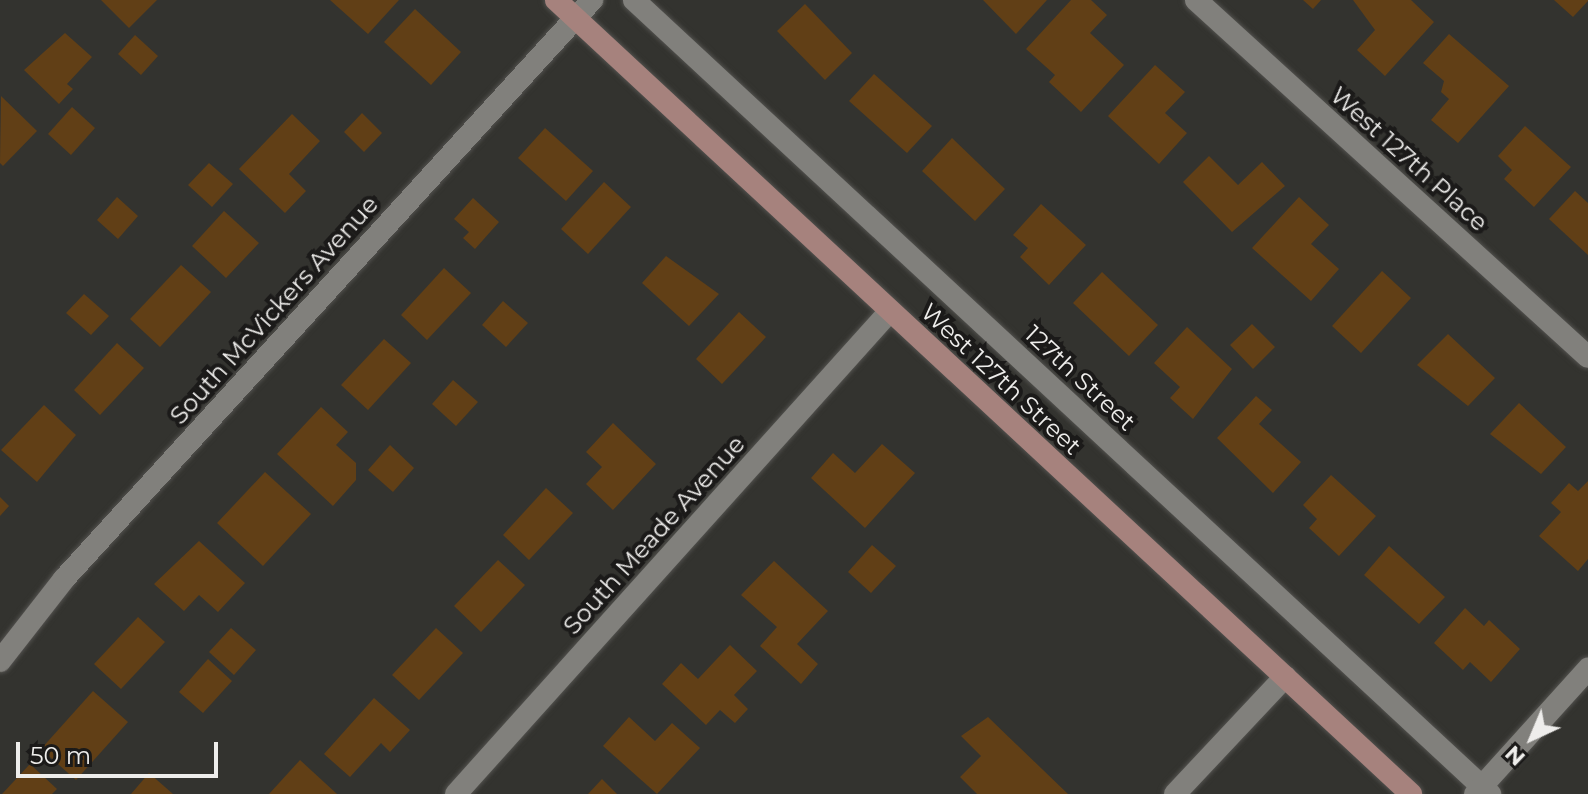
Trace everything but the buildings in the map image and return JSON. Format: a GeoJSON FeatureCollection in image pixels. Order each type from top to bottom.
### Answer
{"type":"FeatureCollection","features":[{"type":"Feature","properties":{"kind":"main road","name":"West 127th Street"},"geometry":{"type":"LineString","coordinates":[[556,0],[1411,794]]}},
{"type":"Feature","properties":{"kind":"street","name":"South McVickers Avenue"},"geometry":{"type":"LineString","coordinates":[[0,661],[64,579],[592,0]]}},
{"type":"Feature","properties":{"kind":"street","name":"127th Street"},"geometry":{"type":"LineString","coordinates":[[634,0],[1482,791]]}},
{"type":"Feature","properties":{"kind":"street","name":"West 127th Place"},"geometry":{"type":"LineString","coordinates":[[1196,0],[1588,357]]}},
{"type":"Feature","properties":{"kind":"street","name":"South Meade Avenue"},"geometry":{"type":"LineString","coordinates":[[456,794],[890,311]]}},
{"type":"Feature","properties":{"kind":"street"},"geometry":{"type":"LineString","coordinates":[[1482,791],[1588,669]]}},
{"type":"Feature","properties":{"kind":"street"},"geometry":{"type":"LineString","coordinates":[[1175,794],[1285,677]]}}]}
